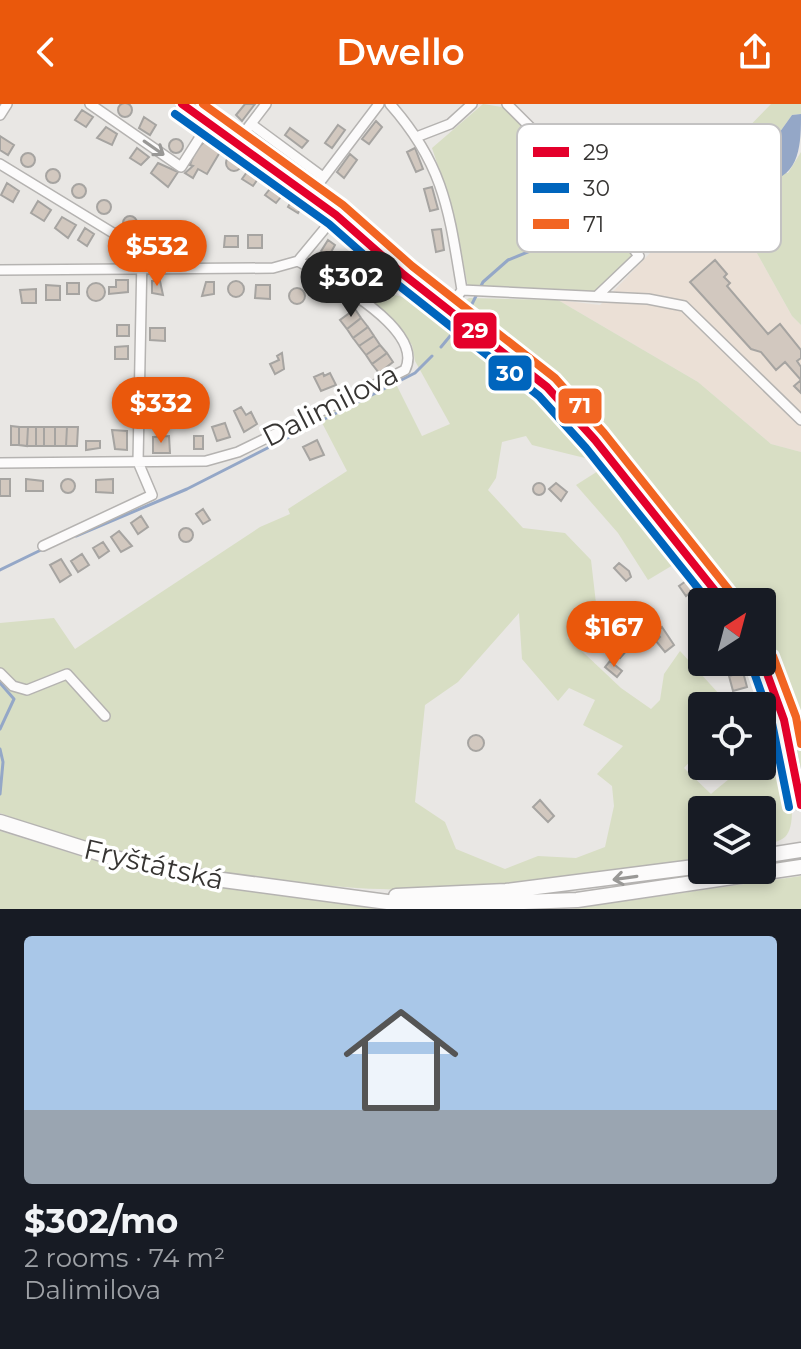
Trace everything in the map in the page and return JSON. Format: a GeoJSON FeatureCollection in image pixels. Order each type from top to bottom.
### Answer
{"type":"FeatureCollection","features":[{"type":"Feature","properties":{"kind":"main road","name":"Fryštátská"},"geometry":{"type":"LineString","coordinates":[[0,822],[111,857],[193,876],[417,906],[509,905],[701,884]]}},
{"type":"Feature","properties":{"kind":"main road"},"geometry":{"type":"LineString","coordinates":[[776,855],[801,852]]}},
{"type":"Feature","properties":{"kind":"main road","name":"Fryštátská"},"geometry":{"type":"LineString","coordinates":[[776,871],[801,867]]}},
{"type":"Feature","properties":{"kind":"main road","name":"Fryštátská"},"geometry":{"type":"LineString","coordinates":[[359,896],[506,891],[688,868]]}},
{"type":"Feature","properties":{"kind":"street"},"geometry":{"type":"LineString","coordinates":[[0,115],[7,104]]}},
{"type":"Feature","properties":{"kind":"street"},"geometry":{"type":"LineString","coordinates":[[90,104],[181,167],[209,123]]}},
{"type":"Feature","properties":{"kind":"street"},"geometry":{"type":"LineString","coordinates":[[182,104],[310,195],[448,310],[527,369],[563,404],[713,588]]}},
{"type":"Feature","properties":{"kind":"street"},"geometry":{"type":"LineString","coordinates":[[237,142],[266,104]]}},
{"type":"Feature","properties":{"kind":"street"},"geometry":{"type":"LineString","coordinates":[[310,195],[379,104]]}},
{"type":"Feature","properties":{"kind":"street"},"geometry":{"type":"LineString","coordinates":[[390,104],[419,136],[449,211],[462,290],[448,310]]}},
{"type":"Feature","properties":{"kind":"street"},"geometry":{"type":"LineString","coordinates":[[419,136],[450,124],[472,104]]}},
{"type":"Feature","properties":{"kind":"street"},"geometry":{"type":"LineString","coordinates":[[507,104],[527,124]]}},
{"type":"Feature","properties":{"kind":"street"},"geometry":{"type":"LineString","coordinates":[[251,124],[323,177]]}},
{"type":"Feature","properties":{"kind":"street"},"geometry":{"type":"LineString","coordinates":[[0,164],[136,247],[142,256],[138,462],[152,495],[43,546]]}},
{"type":"Feature","properties":{"kind":"street"},"geometry":{"type":"LineString","coordinates":[[0,270],[273,268],[298,261],[336,215]]}},
{"type":"Feature","properties":{"kind":"street"},"geometry":{"type":"LineString","coordinates":[[597,296],[639,256],[636,252]]}},
{"type":"Feature","properties":{"kind":"street","name":"Dalimilova"},"geometry":{"type":"LineString","coordinates":[[0,463],[206,461],[238,452],[405,370],[408,352],[392,325],[359,297],[298,261]]}},
{"type":"Feature","properties":{"kind":"street"},"geometry":{"type":"LineString","coordinates":[[462,290],[648,299],[684,306],[801,420]]}},
{"type":"Feature","properties":{"kind":"street"},"geometry":{"type":"LineString","coordinates":[[0,673],[13,686],[27,690],[67,674],[105,716]]}},
{"type":"Feature","properties":{"kind":"street"},"geometry":{"type":"LineString","coordinates":[[768,676],[784,720],[801,805]]}},
{"type":"Feature","properties":{"kind":"street"},"geometry":{"type":"LineString","coordinates":[[776,870],[801,852]]}},
{"type":"Feature","properties":{"kind":"shaded area"},"geometry":{"type":"Polygon","coordinates":[[[651,252],[756,252],[792,316],[801,325],[801,452],[771,444],[698,382],[558,300],[600,305],[651,252]]]}},
{"type":"Feature","properties":{"kind":"green space"},"geometry":{"type":"Polygon","coordinates":[[[483,104],[508,108],[523,124],[517,124],[517,252],[631,252],[633,255],[595,292],[468,287],[453,211],[432,148],[483,104]]]}},
{"type":"Feature","properties":{"kind":"green space"},"geometry":{"type":"Polygon","coordinates":[[[771,104],[801,104],[801,114],[792,115],[781,130],[781,124],[751,124],[771,104]]]}},
{"type":"Feature","properties":{"kind":"green space"},"geometry":{"type":"Polygon","coordinates":[[[801,152],[801,325],[792,316],[756,252],[781,252],[781,172],[788,173],[801,152]]]}},
{"type":"Feature","properties":{"kind":"green space"},"geometry":{"type":"Polygon","coordinates":[[[386,293],[420,301],[493,351],[552,402],[599,454],[589,459],[532,445],[526,436],[502,442],[496,478],[488,490],[523,528],[565,533],[591,560],[597,612],[567,637],[621,688],[651,709],[660,700],[664,674],[680,651],[688,660],[688,676],[703,676],[717,692],[688,692],[688,764],[684,768],[688,772],[688,780],[696,780],[711,794],[728,780],[776,780],[776,739],[781,738],[792,805],[790,829],[785,837],[776,842],[776,796],[688,796],[688,859],[618,871],[485,886],[357,888],[266,879],[176,864],[87,842],[0,813],[0,623],[54,618],[75,649],[260,527],[290,514],[288,509],[347,471],[319,417],[394,380],[422,436],[450,424],[415,361],[412,345],[392,319],[370,300],[386,293]],[[519,613],[458,682],[425,705],[415,802],[445,822],[456,849],[505,869],[538,856],[576,858],[605,847],[614,806],[612,786],[597,774],[623,746],[583,725],[595,700],[569,688],[558,701],[522,659],[519,613]]]}},
{"type":"Feature","properties":{"kind":"green space"},"geometry":{"type":"Polygon","coordinates":[[[469,298],[558,300],[698,382],[771,444],[801,452],[801,771],[775,676],[776,588],[718,588],[571,404],[525,360],[460,315],[459,305],[469,298]]]}},
{"type":"Feature","properties":{"kind":"green space"},"geometry":{"type":"Polygon","coordinates":[[[606,466],[683,559],[648,580],[618,533],[576,485],[606,466]]]}},
{"type":"Feature","properties":{"kind":"green space"},"geometry":{"type":"Polygon","coordinates":[[[0,831],[109,865],[192,884],[385,909],[0,909],[0,831]]]}},
{"type":"Feature","properties":{"kind":"green space"},"geometry":{"type":"Polygon","coordinates":[[[801,876],[801,909],[569,909],[745,884],[776,884],[776,880],[801,876]]]}},
{"type":"Feature","properties":{"kind":"water"},"geometry":{"type":"Polygon","coordinates":[[[801,114],[799,146],[792,166],[781,176],[781,130],[792,115],[801,114]]]}},
{"type":"Feature","properties":{"kind":"building"},"geometry":{"type":"Polygon","coordinates":[[[125,103],[132,110],[125,117],[118,110],[125,103]]]}},
{"type":"Feature","properties":{"kind":"building"},"geometry":{"type":"Polygon","coordinates":[[[245,104],[255,104],[242,121],[236,115],[245,104]]]}},
{"type":"Feature","properties":{"kind":"building"},"geometry":{"type":"Polygon","coordinates":[[[82,110],[93,117],[86,127],[75,120],[82,110]]]}},
{"type":"Feature","properties":{"kind":"building"},"geometry":{"type":"Polygon","coordinates":[[[144,117],[156,125],[150,135],[139,128],[144,117]]]}},
{"type":"Feature","properties":{"kind":"building"},"geometry":{"type":"Polygon","coordinates":[[[376,121],[382,127],[369,144],[362,139],[376,121]]]}},
{"type":"Feature","properties":{"kind":"building"},"geometry":{"type":"Polygon","coordinates":[[[338,125],[345,130],[332,148],[325,143],[338,125]]]}},
{"type":"Feature","properties":{"kind":"building"},"geometry":{"type":"Polygon","coordinates":[[[106,127],[117,134],[112,145],[97,138],[106,127]]]}},
{"type":"Feature","properties":{"kind":"building"},"geometry":{"type":"Polygon","coordinates":[[[290,128],[308,141],[302,148],[285,135],[290,128]]]}},
{"type":"Feature","properties":{"kind":"building"},"geometry":{"type":"Polygon","coordinates":[[[0,136],[14,145],[8,155],[0,150],[0,136]]]}},
{"type":"Feature","properties":{"kind":"building"},"geometry":{"type":"Polygon","coordinates":[[[176,139],[183,146],[176,153],[169,146],[176,139]]]}},
{"type":"Feature","properties":{"kind":"building"},"geometry":{"type":"Polygon","coordinates":[[[204,142],[220,152],[207,174],[198,169],[193,178],[185,173],[193,166],[190,165],[195,151],[204,142]]]}},
{"type":"Feature","properties":{"kind":"building"},"geometry":{"type":"Polygon","coordinates":[[[137,148],[149,157],[141,165],[130,158],[137,148]]]}},
{"type":"Feature","properties":{"kind":"building"},"geometry":{"type":"Polygon","coordinates":[[[415,148],[423,169],[416,172],[407,152],[415,148]]]}},
{"type":"Feature","properties":{"kind":"building"},"geometry":{"type":"Polygon","coordinates":[[[28,153],[35,160],[28,167],[21,160],[28,153]]]}},
{"type":"Feature","properties":{"kind":"building"},"geometry":{"type":"Polygon","coordinates":[[[350,154],[357,160],[344,178],[337,172],[350,154]]]}},
{"type":"Feature","properties":{"kind":"building"},"geometry":{"type":"Polygon","coordinates":[[[234,155],[242,163],[234,171],[226,163],[234,155]]]}},
{"type":"Feature","properties":{"kind":"building"},"geometry":{"type":"Polygon","coordinates":[[[158,163],[178,172],[168,187],[151,173],[158,163]]]}},
{"type":"Feature","properties":{"kind":"building"},"geometry":{"type":"Polygon","coordinates":[[[53,169],[60,176],[53,183],[46,176],[53,169]]]}},
{"type":"Feature","properties":{"kind":"building"},"geometry":{"type":"Polygon","coordinates":[[[249,169],[260,176],[253,186],[242,179],[249,169]]]}},
{"type":"Feature","properties":{"kind":"building"},"geometry":{"type":"Polygon","coordinates":[[[7,183],[19,191],[13,202],[1,195],[7,183]]]}},
{"type":"Feature","properties":{"kind":"building"},"geometry":{"type":"Polygon","coordinates":[[[79,184],[86,191],[79,198],[72,191],[79,184]]]}},
{"type":"Feature","properties":{"kind":"building"},"geometry":{"type":"Polygon","coordinates":[[[273,185],[284,193],[276,203],[265,195],[273,185]]]}},
{"type":"Feature","properties":{"kind":"building"},"geometry":{"type":"Polygon","coordinates":[[[432,187],[438,209],[430,211],[424,189],[432,187]]]}},
{"type":"Feature","properties":{"kind":"building"},"geometry":{"type":"Polygon","coordinates":[[[293,198],[303,204],[298,213],[288,207],[293,198]]]}},
{"type":"Feature","properties":{"kind":"building"},"geometry":{"type":"Polygon","coordinates":[[[104,200],[111,207],[104,214],[97,207],[104,200]]]}},
{"type":"Feature","properties":{"kind":"building"},"geometry":{"type":"Polygon","coordinates":[[[38,201],[51,210],[44,221],[31,213],[38,201]]]}},
{"type":"Feature","properties":{"kind":"building"},"geometry":{"type":"Polygon","coordinates":[[[130,216],[137,223],[130,230],[123,223],[130,216]]]}},
{"type":"Feature","properties":{"kind":"building"},"geometry":{"type":"Polygon","coordinates":[[[62,217],[76,225],[68,238],[55,228],[62,217]]]}},
{"type":"Feature","properties":{"kind":"building"},"geometry":{"type":"Polygon","coordinates":[[[85,228],[94,234],[87,246],[78,240],[85,228]]]}},
{"type":"Feature","properties":{"kind":"building"},"geometry":{"type":"Polygon","coordinates":[[[441,229],[444,250],[436,252],[432,230],[441,229]]]}},
{"type":"Feature","properties":{"kind":"building"},"geometry":{"type":"Polygon","coordinates":[[[194,232],[200,234],[200,246],[194,248],[188,246],[186,240],[188,234],[194,232]]]}},
{"type":"Feature","properties":{"kind":"building"},"geometry":{"type":"Polygon","coordinates":[[[248,235],[262,235],[262,248],[248,248],[248,235]]]}},
{"type":"Feature","properties":{"kind":"building"},"geometry":{"type":"Polygon","coordinates":[[[225,236],[238,236],[238,247],[224,247],[225,236]]]}},
{"type":"Feature","properties":{"kind":"building"},"geometry":{"type":"Polygon","coordinates":[[[328,240],[335,245],[326,261],[318,256],[328,240]]]}},
{"type":"Feature","properties":{"kind":"building"},"geometry":{"type":"Polygon","coordinates":[[[339,257],[380,283],[375,290],[335,265],[339,257]]]}},
{"type":"Feature","properties":{"kind":"building"},"geometry":{"type":"Polygon","coordinates":[[[715,260],[727,274],[724,277],[730,283],[727,286],[768,334],[780,324],[801,350],[801,358],[797,361],[801,367],[801,380],[785,362],[776,370],[761,352],[751,349],[690,282],[715,260]]]}},
{"type":"Feature","properties":{"kind":"building"},"geometry":{"type":"Polygon","coordinates":[[[116,280],[128,280],[128,292],[109,294],[109,287],[116,287],[116,280]]]}},
{"type":"Feature","properties":{"kind":"building"},"geometry":{"type":"Polygon","coordinates":[[[152,281],[160,281],[163,295],[152,293],[152,281]]]}},
{"type":"Feature","properties":{"kind":"building"},"geometry":{"type":"Polygon","coordinates":[[[236,281],[244,289],[236,297],[228,289],[236,281]]]}},
{"type":"Feature","properties":{"kind":"building"},"geometry":{"type":"Polygon","coordinates":[[[206,282],[214,282],[214,294],[202,296],[206,282]]]}},
{"type":"Feature","properties":{"kind":"building"},"geometry":{"type":"Polygon","coordinates":[[[67,283],[79,283],[79,294],[67,294],[67,283]]]}},
{"type":"Feature","properties":{"kind":"building"},"geometry":{"type":"Polygon","coordinates":[[[96,283],[105,292],[96,301],[87,292],[96,283]]]}},
{"type":"Feature","properties":{"kind":"building"},"geometry":{"type":"Polygon","coordinates":[[[46,285],[60,286],[60,300],[46,300],[46,285]]]}},
{"type":"Feature","properties":{"kind":"building"},"geometry":{"type":"Polygon","coordinates":[[[256,285],[270,285],[270,299],[255,298],[256,285]]]}},
{"type":"Feature","properties":{"kind":"building"},"geometry":{"type":"Polygon","coordinates":[[[297,288],[303,290],[303,302],[297,304],[291,302],[289,296],[291,290],[297,288]]]}},
{"type":"Feature","properties":{"kind":"building"},"geometry":{"type":"Polygon","coordinates":[[[36,289],[36,303],[22,303],[20,290],[36,289]]]}},
{"type":"Feature","properties":{"kind":"building"},"geometry":{"type":"Polygon","coordinates":[[[355,309],[361,318],[347,329],[340,320],[355,309]]]}},
{"type":"Feature","properties":{"kind":"building"},"geometry":{"type":"Polygon","coordinates":[[[361,318],[368,327],[353,338],[347,329],[361,318]]]}},
{"type":"Feature","properties":{"kind":"building"},"geometry":{"type":"Polygon","coordinates":[[[117,325],[129,325],[129,336],[117,336],[117,325]]]}},
{"type":"Feature","properties":{"kind":"building"},"geometry":{"type":"Polygon","coordinates":[[[368,327],[374,336],[359,346],[353,338],[368,327]]]}},
{"type":"Feature","properties":{"kind":"building"},"geometry":{"type":"Polygon","coordinates":[[[150,328],[165,328],[165,341],[150,340],[150,328]]]}},
{"type":"Feature","properties":{"kind":"building"},"geometry":{"type":"Polygon","coordinates":[[[374,336],[380,345],[366,355],[359,346],[374,336]]]}},
{"type":"Feature","properties":{"kind":"building"},"geometry":{"type":"Polygon","coordinates":[[[380,345],[387,353],[372,364],[366,355],[380,345]]]}},
{"type":"Feature","properties":{"kind":"building"},"geometry":{"type":"Polygon","coordinates":[[[128,346],[128,359],[115,359],[115,347],[128,346]]]}},
{"type":"Feature","properties":{"kind":"building"},"geometry":{"type":"Polygon","coordinates":[[[282,353],[284,369],[275,374],[270,364],[279,360],[277,356],[282,353]]]}},
{"type":"Feature","properties":{"kind":"building"},"geometry":{"type":"Polygon","coordinates":[[[387,353],[393,362],[379,373],[372,364],[387,353]]]}},
{"type":"Feature","properties":{"kind":"building"},"geometry":{"type":"Polygon","coordinates":[[[323,373],[324,376],[330,373],[336,385],[321,391],[314,377],[323,373]]]}},
{"type":"Feature","properties":{"kind":"building"},"geometry":{"type":"Polygon","coordinates":[[[801,380],[801,393],[794,386],[801,380]]]}},
{"type":"Feature","properties":{"kind":"building"},"geometry":{"type":"Polygon","coordinates":[[[160,384],[175,385],[174,397],[160,396],[160,384]]]}},
{"type":"Feature","properties":{"kind":"building"},"geometry":{"type":"Polygon","coordinates":[[[241,407],[246,415],[251,412],[257,424],[244,432],[234,411],[241,407]]]}},
{"type":"Feature","properties":{"kind":"building"},"geometry":{"type":"Polygon","coordinates":[[[154,412],[167,412],[167,427],[153,427],[154,412]]]}},
{"type":"Feature","properties":{"kind":"building"},"geometry":{"type":"Polygon","coordinates":[[[225,423],[230,437],[217,441],[212,427],[225,423]]]}},
{"type":"Feature","properties":{"kind":"building"},"geometry":{"type":"Polygon","coordinates":[[[11,426],[19,427],[19,445],[11,445],[11,426]]]}},
{"type":"Feature","properties":{"kind":"building"},"geometry":{"type":"Polygon","coordinates":[[[19,427],[28,427],[27,446],[19,445],[19,427]]]}},
{"type":"Feature","properties":{"kind":"building"},"geometry":{"type":"Polygon","coordinates":[[[28,427],[36,427],[36,446],[27,446],[28,427]]]}},
{"type":"Feature","properties":{"kind":"building"},"geometry":{"type":"Polygon","coordinates":[[[36,427],[44,427],[44,446],[36,446],[36,427]]]}},
{"type":"Feature","properties":{"kind":"building"},"geometry":{"type":"Polygon","coordinates":[[[44,427],[55,427],[55,446],[44,446],[44,427]]]}},
{"type":"Feature","properties":{"kind":"building"},"geometry":{"type":"Polygon","coordinates":[[[55,427],[67,427],[66,446],[55,446],[55,427]]]}},
{"type":"Feature","properties":{"kind":"building"},"geometry":{"type":"Polygon","coordinates":[[[67,427],[78,427],[77,446],[66,446],[67,427]]]}},
{"type":"Feature","properties":{"kind":"building"},"geometry":{"type":"Polygon","coordinates":[[[112,430],[127,431],[127,450],[115,449],[112,430]]]}},
{"type":"Feature","properties":{"kind":"building"},"geometry":{"type":"Polygon","coordinates":[[[169,436],[170,453],[153,453],[153,437],[169,436]]]}},
{"type":"Feature","properties":{"kind":"building"},"geometry":{"type":"Polygon","coordinates":[[[194,436],[203,436],[203,449],[194,449],[194,436]]]}},
{"type":"Feature","properties":{"kind":"building"},"geometry":{"type":"Polygon","coordinates":[[[317,440],[324,455],[310,460],[303,447],[317,440]]]}},
{"type":"Feature","properties":{"kind":"building"},"geometry":{"type":"Polygon","coordinates":[[[86,441],[100,441],[100,448],[86,450],[86,441]]]}},
{"type":"Feature","properties":{"kind":"building"},"geometry":{"type":"Polygon","coordinates":[[[0,479],[10,479],[10,496],[0,496],[0,479]]]}},
{"type":"Feature","properties":{"kind":"building"},"geometry":{"type":"Polygon","coordinates":[[[26,479],[43,481],[43,491],[26,491],[26,479]]]}},
{"type":"Feature","properties":{"kind":"building"},"geometry":{"type":"Polygon","coordinates":[[[68,479],[75,486],[68,493],[61,486],[68,479]]]}},
{"type":"Feature","properties":{"kind":"building"},"geometry":{"type":"Polygon","coordinates":[[[113,479],[113,493],[96,492],[96,480],[113,479]]]}},
{"type":"Feature","properties":{"kind":"building"},"geometry":{"type":"Polygon","coordinates":[[[556,483],[567,492],[561,501],[549,489],[556,483]]]}},
{"type":"Feature","properties":{"kind":"building"},"geometry":{"type":"Polygon","coordinates":[[[534,484],[544,484],[544,494],[534,494],[534,484]]]}},
{"type":"Feature","properties":{"kind":"building"},"geometry":{"type":"Polygon","coordinates":[[[203,509],[210,520],[203,524],[196,514],[203,509]]]}},
{"type":"Feature","properties":{"kind":"building"},"geometry":{"type":"Polygon","coordinates":[[[141,516],[148,527],[138,534],[131,523],[141,516]]]}},
{"type":"Feature","properties":{"kind":"building"},"geometry":{"type":"Polygon","coordinates":[[[186,528],[193,535],[186,542],[179,535],[186,528]]]}},
{"type":"Feature","properties":{"kind":"building"},"geometry":{"type":"Polygon","coordinates":[[[119,531],[132,546],[121,552],[111,537],[119,531]]]}},
{"type":"Feature","properties":{"kind":"building"},"geometry":{"type":"Polygon","coordinates":[[[103,542],[109,551],[99,558],[93,548],[103,542]]]}},
{"type":"Feature","properties":{"kind":"building"},"geometry":{"type":"Polygon","coordinates":[[[82,554],[89,565],[78,572],[71,561],[82,554]]]}},
{"type":"Feature","properties":{"kind":"building"},"geometry":{"type":"Polygon","coordinates":[[[61,559],[71,575],[60,582],[50,565],[61,559]]]}},
{"type":"Feature","properties":{"kind":"building"},"geometry":{"type":"Polygon","coordinates":[[[619,563],[629,571],[631,577],[626,581],[614,568],[619,563]]]}},
{"type":"Feature","properties":{"kind":"building"},"geometry":{"type":"Polygon","coordinates":[[[689,579],[694,588],[688,588],[686,596],[679,586],[689,579]]]}},
{"type":"Feature","properties":{"kind":"building"},"geometry":{"type":"Polygon","coordinates":[[[662,627],[674,645],[665,652],[656,641],[660,637],[656,632],[662,627]]]}},
{"type":"Feature","properties":{"kind":"building"},"geometry":{"type":"Polygon","coordinates":[[[616,638],[628,649],[620,658],[608,646],[616,638]]]}},
{"type":"Feature","properties":{"kind":"building"},"geometry":{"type":"Polygon","coordinates":[[[610,661],[622,671],[617,677],[605,667],[610,661]]]}},
{"type":"Feature","properties":{"kind":"building"},"geometry":{"type":"Polygon","coordinates":[[[729,676],[744,676],[747,687],[733,691],[729,676]]]}},
{"type":"Feature","properties":{"kind":"building"},"geometry":{"type":"Polygon","coordinates":[[[476,735],[484,743],[476,751],[468,743],[476,735]]]}},
{"type":"Feature","properties":{"kind":"building"},"geometry":{"type":"Polygon","coordinates":[[[540,800],[554,816],[548,822],[533,807],[540,800]]]}},
{"type":"Feature","properties":{"kind":"waterway"},"geometry":{"type":"LineString","coordinates":[[465,318],[483,282],[508,260],[528,252]]}},
{"type":"Feature","properties":{"kind":"waterway"},"geometry":{"type":"LineString","coordinates":[[441,347],[460,324]]}},
{"type":"Feature","properties":{"kind":"waterway"},"geometry":{"type":"LineString","coordinates":[[76,536],[187,489],[415,373],[432,356]]}},
{"type":"Feature","properties":{"kind":"waterway"},"geometry":{"type":"LineString","coordinates":[[0,570],[43,549]]}},
{"type":"Feature","properties":{"kind":"waterway"},"geometry":{"type":"LineString","coordinates":[[0,683],[14,699],[0,729]]}},
{"type":"Feature","properties":{"kind":"waterway"},"geometry":{"type":"LineString","coordinates":[[0,749],[3,762],[0,794]]}},
{"type":"Feature","properties":{"kind":"transit line","name":"29"},"geometry":{"type":"LineString","coordinates":[[182,104],[336,215],[404,275],[547,387],[595,440],[713,588]]}},
{"type":"Feature","properties":{"kind":"transit line","name":"71"},"geometry":{"type":"LineString","coordinates":[[203,104],[343,205],[412,266],[555,378],[604,433],[727,588]]}},
{"type":"Feature","properties":{"kind":"transit line","name":"30"},"geometry":{"type":"LineString","coordinates":[[175,114],[329,224],[397,284],[539,396],[586,448],[698,588]]}},
{"type":"Feature","properties":{"kind":"transit line","name":"71"},"geometry":{"type":"LineString","coordinates":[[776,664],[796,717],[801,744]]}},
{"type":"Feature","properties":{"kind":"transit line","name":"30"},"geometry":{"type":"LineString","coordinates":[[755,676],[772,723],[789,807]]}},
{"type":"Feature","properties":{"kind":"transit line","name":"29"},"geometry":{"type":"LineString","coordinates":[[768,676],[784,720],[801,805]]}}]}
